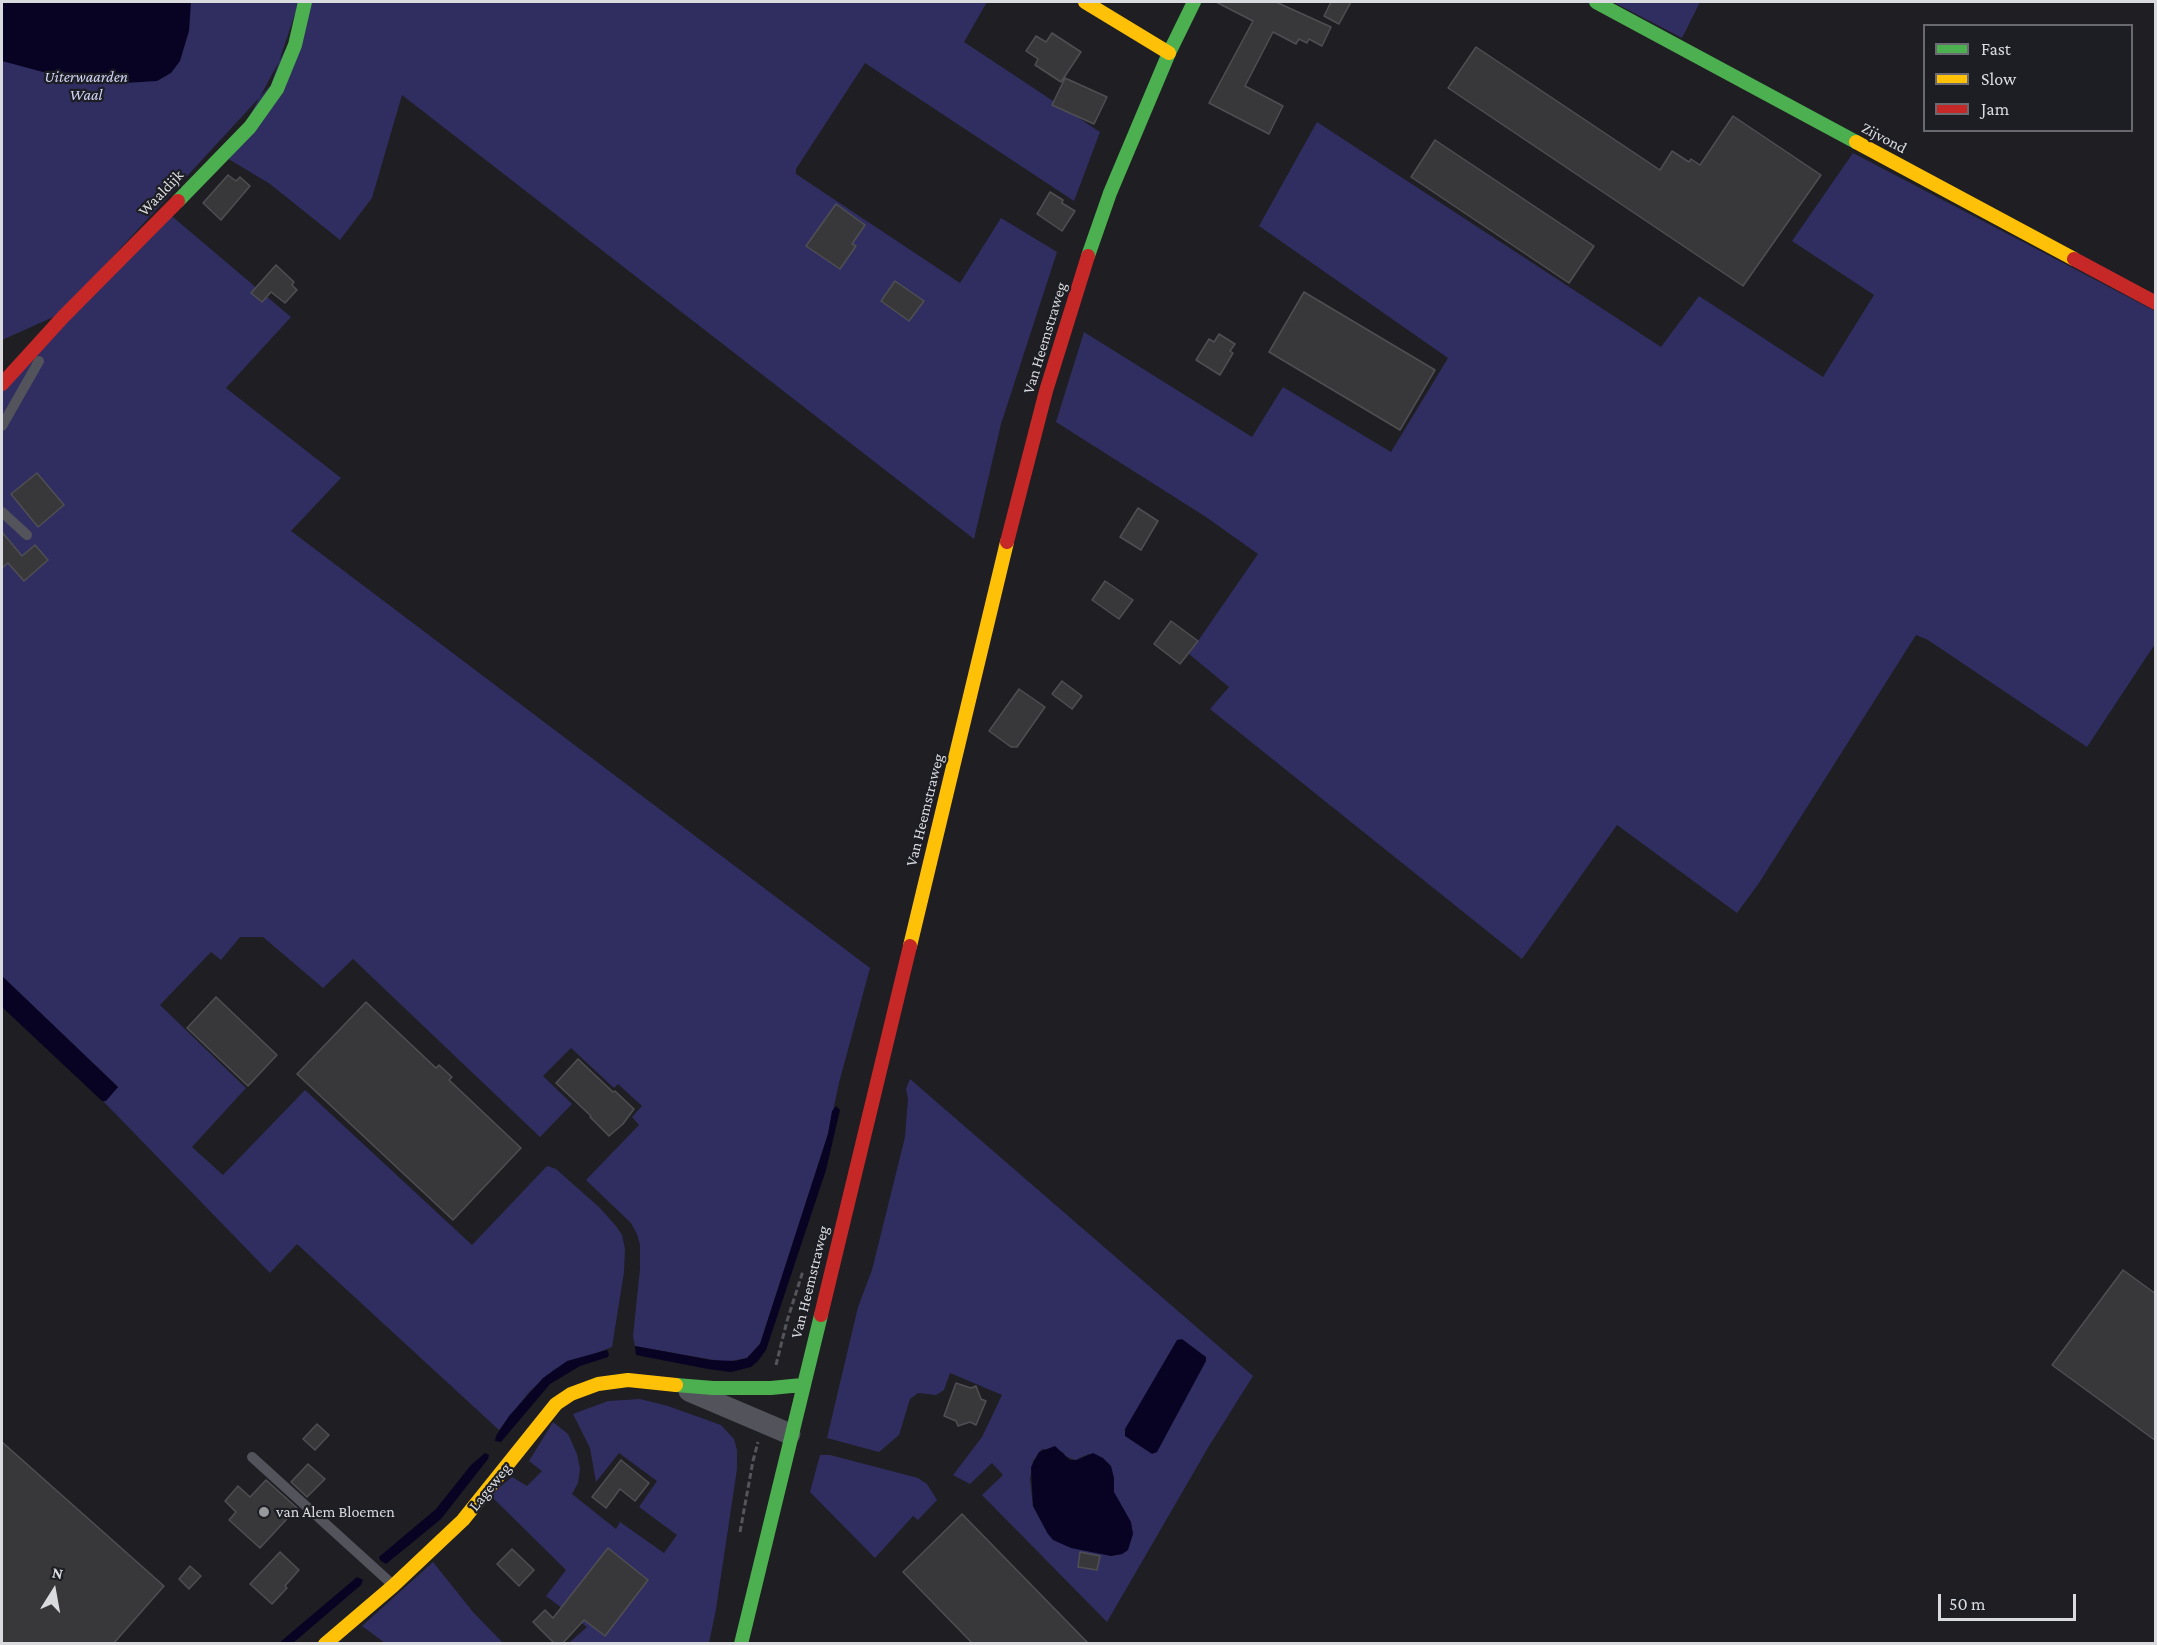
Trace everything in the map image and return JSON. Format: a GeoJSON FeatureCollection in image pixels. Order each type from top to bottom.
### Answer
{"type":"FeatureCollection","features":[{"type":"Feature","properties":{"kind":"street","name":"Waaldijk"},"geometry":{"type":"LineString","coordinates":[[2,384],[63,317],[250,127],[277,89],[287,68],[305,2]]}},
{"type":"Feature","properties":{"kind":"street"},"geometry":{"type":"LineString","coordinates":[[1085,2],[1169,53]]}},
{"type":"Feature","properties":{"kind":"street","name":"Van Heemstraweg"},"geometry":{"type":"LineString","coordinates":[[741,1644],[796,1436],[802,1385],[1020,489],[1046,391],[1085,263],[1110,194],[1169,53],[1194,2]]}},
{"type":"Feature","properties":{"kind":"street","name":"Zijvond"},"geometry":{"type":"LineString","coordinates":[[1596,2],[2156,303]]}},
{"type":"Feature","properties":{"kind":"street","name":"Lageweg"},"geometry":{"type":"LineString","coordinates":[[326,1644],[393,1586],[463,1520],[556,1404],[571,1394],[598,1384],[628,1380],[713,1388],[771,1388],[802,1385]]}},
{"type":"Feature","properties":{"kind":"street","name":"Lageweg"},"geometry":{"type":"LineString","coordinates":[[672,1384],[796,1436]]}},
{"type":"Feature","properties":{"kind":"lane"},"geometry":{"type":"LineString","coordinates":[[2,426],[63,317]]}},
{"type":"Feature","properties":{"kind":"lane"},"geometry":{"type":"LineString","coordinates":[[2,512],[27,535]]}},
{"type":"Feature","properties":{"kind":"lane"},"geometry":{"type":"LineString","coordinates":[[252,1457],[393,1586]]}},
{"type":"Feature","properties":{"kind":"green space","name":"Uiterwaarden Waal"},"geometry":{"type":"Polygon","coordinates":[[[2,2],[299,2],[271,85],[60,314],[2,340],[2,2]]]}},
{"type":"Feature","properties":{"kind":"green space"},"geometry":{"type":"Polygon","coordinates":[[[311,2],[987,2],[964,42],[1100,132],[1074,201],[865,63],[796,169],[796,174],[960,283],[1001,218],[1057,252],[1001,424],[974,539],[402,95],[372,198],[340,240],[270,184],[227,158],[311,2]]]}},
{"type":"Feature","properties":{"kind":"green space"},"geometry":{"type":"Polygon","coordinates":[[[1613,2],[1700,2],[1682,38],[1613,2]]]}},
{"type":"Feature","properties":{"kind":"green space"},"geometry":{"type":"Polygon","coordinates":[[[1317,122],[1661,347],[1699,296],[1823,377],[1874,295],[1792,241],[1853,153],[2155,311],[2155,644],[2087,747],[1928,640],[1916,635],[1759,883],[1737,913],[1617,825],[1522,959],[1210,709],[1229,687],[1189,654],[1258,554],[1206,517],[1056,422],[1084,332],[1252,437],[1283,387],[1391,452],[1448,358],[1259,226],[1317,122]]]}},
{"type":"Feature","properties":{"kind":"green space"},"geometry":{"type":"Polygon","coordinates":[[[167,212],[291,317],[226,388],[341,478],[291,531],[870,968],[839,1083],[828,1134],[760,1344],[747,1358],[725,1362],[635,1346],[633,1336],[640,1269],[640,1245],[637,1234],[631,1223],[586,1180],[639,1125],[632,1117],[642,1106],[618,1084],[614,1088],[571,1048],[543,1076],[572,1104],[540,1137],[353,959],[323,988],[263,937],[240,937],[221,960],[211,952],[160,1005],[246,1088],[192,1147],[223,1175],[305,1090],[472,1245],[547,1166],[556,1169],[600,1208],[616,1226],[622,1235],[625,1249],[624,1272],[612,1347],[555,1369],[530,1391],[499,1430],[297,1244],[270,1273],[104,1102],[118,1087],[2,976],[2,389],[167,212]]]}},
{"type":"Feature","properties":{"kind":"green space"},"geometry":{"type":"Polygon","coordinates":[[[910,1079],[1253,1376],[1209,1446],[1107,1622],[982,1495],[1003,1475],[992,1463],[970,1484],[953,1475],[982,1437],[1002,1395],[950,1373],[944,1390],[941,1392],[936,1395],[918,1393],[910,1399],[899,1435],[879,1452],[827,1438],[858,1307],[872,1270],[905,1137],[908,1099],[906,1089],[910,1079]],[[1042,1449],[1033,1461],[1030,1479],[1033,1506],[1048,1534],[1111,1556],[1122,1554],[1128,1550],[1113,1489],[1112,1470],[1089,1454],[1075,1460],[1065,1456],[1063,1452],[1042,1449]]]}},
{"type":"Feature","properties":{"kind":"green space"},"geometry":{"type":"Polygon","coordinates":[[[640,1399],[668,1406],[721,1425],[734,1439],[737,1450],[737,1469],[709,1643],[569,1643],[587,1627],[546,1596],[566,1570],[490,1495],[512,1477],[527,1486],[542,1471],[529,1461],[553,1422],[568,1434],[577,1454],[580,1469],[578,1483],[572,1494],[616,1529],[620,1522],[664,1553],[677,1535],[639,1507],[657,1481],[619,1453],[596,1482],[590,1448],[573,1414],[608,1401],[640,1399]]]}},
{"type":"Feature","properties":{"kind":"green space"},"geometry":{"type":"Polygon","coordinates":[[[820,1455],[830,1455],[918,1478],[927,1484],[937,1500],[918,1520],[913,1516],[875,1558],[810,1492],[820,1455]]]}},
{"type":"Feature","properties":{"kind":"green space"},"geometry":{"type":"Polygon","coordinates":[[[433,1562],[473,1612],[503,1643],[385,1643],[362,1626],[433,1562]]]}},
{"type":"Feature","properties":{"kind":"shaded area"},"geometry":{"type":"Polygon","coordinates":[[[2,2],[191,2],[189,31],[180,61],[171,73],[157,81],[124,83],[75,73],[43,72],[2,61],[2,2]]]}},
{"type":"Feature","properties":{"kind":"shaded area"},"geometry":{"type":"Polygon","coordinates":[[[2,976],[118,1087],[106,1101],[102,1101],[2,1007],[2,976]]]}},
{"type":"Feature","properties":{"kind":"shaded area"},"geometry":{"type":"Polygon","coordinates":[[[836,1106],[840,1110],[826,1170],[766,1350],[758,1361],[751,1367],[731,1372],[636,1355],[635,1346],[711,1360],[735,1361],[747,1358],[760,1344],[828,1134],[832,1111],[836,1106]]]}},
{"type":"Feature","properties":{"kind":"shaded area"},"geometry":{"type":"Polygon","coordinates":[[[1182,1339],[1206,1357],[1206,1361],[1157,1452],[1152,1454],[1125,1436],[1125,1429],[1177,1340],[1182,1339]]]}},
{"type":"Feature","properties":{"kind":"shaded area"},"geometry":{"type":"Polygon","coordinates":[[[607,1350],[608,1357],[580,1366],[550,1384],[501,1442],[495,1441],[509,1416],[543,1378],[567,1361],[607,1350]]]}},
{"type":"Feature","properties":{"kind":"shaded area"},"geometry":{"type":"Polygon","coordinates":[[[1055,1446],[1070,1460],[1077,1460],[1093,1453],[1103,1458],[1111,1466],[1114,1492],[1131,1522],[1133,1534],[1128,1550],[1122,1554],[1111,1556],[1071,1548],[1053,1540],[1048,1534],[1033,1506],[1031,1467],[1039,1452],[1055,1446]]]}},
{"type":"Feature","properties":{"kind":"shaded area"},"geometry":{"type":"Polygon","coordinates":[[[485,1453],[489,1455],[488,1459],[441,1519],[386,1564],[380,1560],[379,1557],[436,1509],[471,1465],[485,1453]]]}},
{"type":"Feature","properties":{"kind":"shaded area"},"geometry":{"type":"Polygon","coordinates":[[[357,1577],[363,1580],[361,1585],[293,1643],[279,1643],[357,1577]]]}},
{"type":"Feature","properties":{"kind":"building"},"geometry":{"type":"Polygon","coordinates":[[[1216,2],[1276,2],[1331,27],[1322,46],[1309,39],[1307,43],[1299,39],[1296,44],[1273,32],[1245,86],[1283,106],[1269,134],[1209,103],[1253,21],[1216,2]]]}},
{"type":"Feature","properties":{"kind":"building"},"geometry":{"type":"Polygon","coordinates":[[[1331,2],[1351,2],[1339,24],[1324,16],[1331,2]]]}},
{"type":"Feature","properties":{"kind":"building"},"geometry":{"type":"Polygon","coordinates":[[[1052,33],[1081,52],[1061,82],[1035,65],[1038,59],[1026,51],[1036,36],[1046,42],[1052,33]]]}},
{"type":"Feature","properties":{"kind":"building"},"geometry":{"type":"Polygon","coordinates":[[[1476,47],[1660,170],[1672,151],[1689,162],[1691,159],[1700,165],[1733,116],[1821,175],[1743,286],[1448,88],[1476,47]]]}},
{"type":"Feature","properties":{"kind":"building"},"geometry":{"type":"Polygon","coordinates":[[[1065,78],[1107,97],[1094,124],[1052,105],[1065,78]]]}},
{"type":"Feature","properties":{"kind":"building"},"geometry":{"type":"Polygon","coordinates":[[[1435,140],[1594,246],[1569,283],[1411,177],[1435,140]]]}},
{"type":"Feature","properties":{"kind":"building"},"geometry":{"type":"Polygon","coordinates":[[[228,175],[236,181],[240,177],[250,186],[221,220],[203,203],[228,175]]]}},
{"type":"Feature","properties":{"kind":"building"},"geometry":{"type":"Polygon","coordinates":[[[1050,192],[1075,211],[1062,231],[1037,214],[1050,192]]]}},
{"type":"Feature","properties":{"kind":"building"},"geometry":{"type":"Polygon","coordinates":[[[836,204],[865,225],[852,244],[856,246],[840,269],[806,246],[836,204]]]}},
{"type":"Feature","properties":{"kind":"building"},"geometry":{"type":"Polygon","coordinates":[[[276,265],[294,282],[292,285],[297,290],[285,303],[271,292],[262,302],[251,293],[276,265]]]}},
{"type":"Feature","properties":{"kind":"building"},"geometry":{"type":"Polygon","coordinates":[[[895,281],[924,301],[909,321],[881,301],[895,281]]]}},
{"type":"Feature","properties":{"kind":"building"},"geometry":{"type":"Polygon","coordinates":[[[1304,292],[1435,370],[1400,430],[1269,352],[1304,292]]]}},
{"type":"Feature","properties":{"kind":"building"},"geometry":{"type":"Polygon","coordinates":[[[1219,334],[1235,344],[1230,351],[1233,353],[1220,375],[1196,360],[1209,339],[1214,342],[1219,334]]]}},
{"type":"Feature","properties":{"kind":"building"},"geometry":{"type":"Polygon","coordinates":[[[37,473],[64,505],[38,527],[11,494],[37,473]]]}},
{"type":"Feature","properties":{"kind":"building"},"geometry":{"type":"Polygon","coordinates":[[[1138,508],[1158,521],[1141,550],[1120,537],[1138,508]]]}},
{"type":"Feature","properties":{"kind":"building"},"geometry":{"type":"Polygon","coordinates":[[[2,532],[22,556],[35,545],[48,560],[24,581],[8,563],[2,568],[2,532]]]}},
{"type":"Feature","properties":{"kind":"building"},"geometry":{"type":"Polygon","coordinates":[[[1105,581],[1133,600],[1119,619],[1092,600],[1105,581]]]}},
{"type":"Feature","properties":{"kind":"building"},"geometry":{"type":"Polygon","coordinates":[[[1171,621],[1198,641],[1180,664],[1154,644],[1171,621]]]}},
{"type":"Feature","properties":{"kind":"building"},"geometry":{"type":"Polygon","coordinates":[[[1062,681],[1082,696],[1072,709],[1052,694],[1062,681]]]}},
{"type":"Feature","properties":{"kind":"building"},"geometry":{"type":"Polygon","coordinates":[[[1019,689],[1045,707],[1017,747],[1011,747],[989,731],[1019,689]]]}},
{"type":"Feature","properties":{"kind":"building"},"geometry":{"type":"Polygon","coordinates":[[[216,997],[277,1055],[248,1086],[187,1028],[216,997]]]}},
{"type":"Feature","properties":{"kind":"building"},"geometry":{"type":"Polygon","coordinates":[[[366,1002],[436,1068],[439,1065],[452,1077],[449,1080],[521,1148],[453,1220],[297,1074],[366,1002]]]}},
{"type":"Feature","properties":{"kind":"building"},"geometry":{"type":"Polygon","coordinates":[[[578,1059],[634,1109],[623,1124],[609,1136],[556,1083],[578,1059]]]}},
{"type":"Feature","properties":{"kind":"building"},"geometry":{"type":"Polygon","coordinates":[[[2123,1270],[2156,1294],[2156,1441],[2052,1365],[2123,1270]]]}},
{"type":"Feature","properties":{"kind":"building"},"geometry":{"type":"Polygon","coordinates":[[[956,1383],[971,1388],[976,1386],[981,1399],[986,1401],[976,1425],[970,1422],[958,1426],[956,1421],[944,1416],[956,1383]]]}},
{"type":"Feature","properties":{"kind":"building"},"geometry":{"type":"Polygon","coordinates":[[[317,1424],[329,1435],[315,1450],[303,1439],[317,1424]]]}},
{"type":"Feature","properties":{"kind":"building"},"geometry":{"type":"Polygon","coordinates":[[[2,1442],[164,1586],[113,1644],[2,1644],[2,1442]]]}},
{"type":"Feature","properties":{"kind":"building"},"geometry":{"type":"Polygon","coordinates":[[[621,1460],[649,1483],[635,1501],[620,1489],[606,1508],[592,1497],[621,1460]]]}},
{"type":"Feature","properties":{"kind":"building"},"geometry":{"type":"Polygon","coordinates":[[[308,1464],[325,1479],[307,1497],[291,1482],[308,1464]]]}},
{"type":"Feature","properties":{"kind":"building"},"geometry":{"type":"Polygon","coordinates":[[[266,1480],[297,1508],[260,1548],[229,1520],[236,1512],[225,1501],[238,1486],[250,1497],[266,1480]]]}},
{"type":"Feature","properties":{"kind":"building"},"geometry":{"type":"Polygon","coordinates":[[[962,1514],[1089,1644],[973,1644],[903,1572],[962,1514]]]}},
{"type":"Feature","properties":{"kind":"building"},"geometry":{"type":"Polygon","coordinates":[[[608,1548],[648,1580],[605,1636],[584,1620],[562,1644],[555,1644],[533,1622],[545,1610],[553,1618],[608,1548]]]}},
{"type":"Feature","properties":{"kind":"building"},"geometry":{"type":"Polygon","coordinates":[[[512,1549],[534,1570],[519,1586],[497,1564],[512,1549]]]}},
{"type":"Feature","properties":{"kind":"building"},"geometry":{"type":"Polygon","coordinates":[[[280,1552],[299,1570],[272,1604],[250,1584],[280,1552]]]}},
{"type":"Feature","properties":{"kind":"building"},"geometry":{"type":"Polygon","coordinates":[[[1080,1552],[1100,1556],[1097,1570],[1078,1567],[1080,1552]]]}},
{"type":"Feature","properties":{"kind":"building"},"geometry":{"type":"Polygon","coordinates":[[[190,1566],[201,1576],[189,1589],[179,1579],[190,1566]]]}},
{"type":"Feature","properties":{"kind":"traffic: fast"},"geometry":{"type":"LineString","coordinates":[[178,201],[250,127],[277,89],[295,45],[305,2]]}},
{"type":"Feature","properties":{"kind":"traffic: fast"},"geometry":{"type":"LineString","coordinates":[[1088,256],[1110,193],[1169,53],[1194,2]]}},
{"type":"Feature","properties":{"kind":"traffic: fast"},"geometry":{"type":"LineString","coordinates":[[1596,2],[1856,142]]}},
{"type":"Feature","properties":{"kind":"traffic: fast"},"geometry":{"type":"LineString","coordinates":[[741,1644],[821,1315]]}},
{"type":"Feature","properties":{"kind":"traffic: fast"},"geometry":{"type":"LineString","coordinates":[[676,1385],[713,1388],[771,1388],[802,1385]]}},
{"type":"Feature","properties":{"kind":"traffic: slow"},"geometry":{"type":"LineString","coordinates":[[1085,2],[1169,53]]}},
{"type":"Feature","properties":{"kind":"traffic: slow"},"geometry":{"type":"LineString","coordinates":[[1856,142],[2074,259]]}},
{"type":"Feature","properties":{"kind":"traffic: slow"},"geometry":{"type":"LineString","coordinates":[[910,946],[1007,542]]}},
{"type":"Feature","properties":{"kind":"traffic: slow"},"geometry":{"type":"LineString","coordinates":[[325,1644],[393,1586],[463,1520],[556,1404],[571,1394],[598,1384],[628,1380],[676,1385]]}},
{"type":"Feature","properties":{"kind":"traffic: jam"},"geometry":{"type":"LineString","coordinates":[[2,384],[63,317],[178,201]]}},
{"type":"Feature","properties":{"kind":"traffic: jam"},"geometry":{"type":"LineString","coordinates":[[1007,542],[1046,391],[1088,256]]}},
{"type":"Feature","properties":{"kind":"traffic: jam"},"geometry":{"type":"LineString","coordinates":[[2074,259],[2156,303]]}},
{"type":"Feature","properties":{"kind":"traffic: jam"},"geometry":{"type":"LineString","coordinates":[[821,1315],[910,946]]}},
{"type":"Feature","properties":{"kind":"place","name":"van Alem Bloemen"},"geometry":{"type":"Point","coordinates":[264,1512]}}]}
